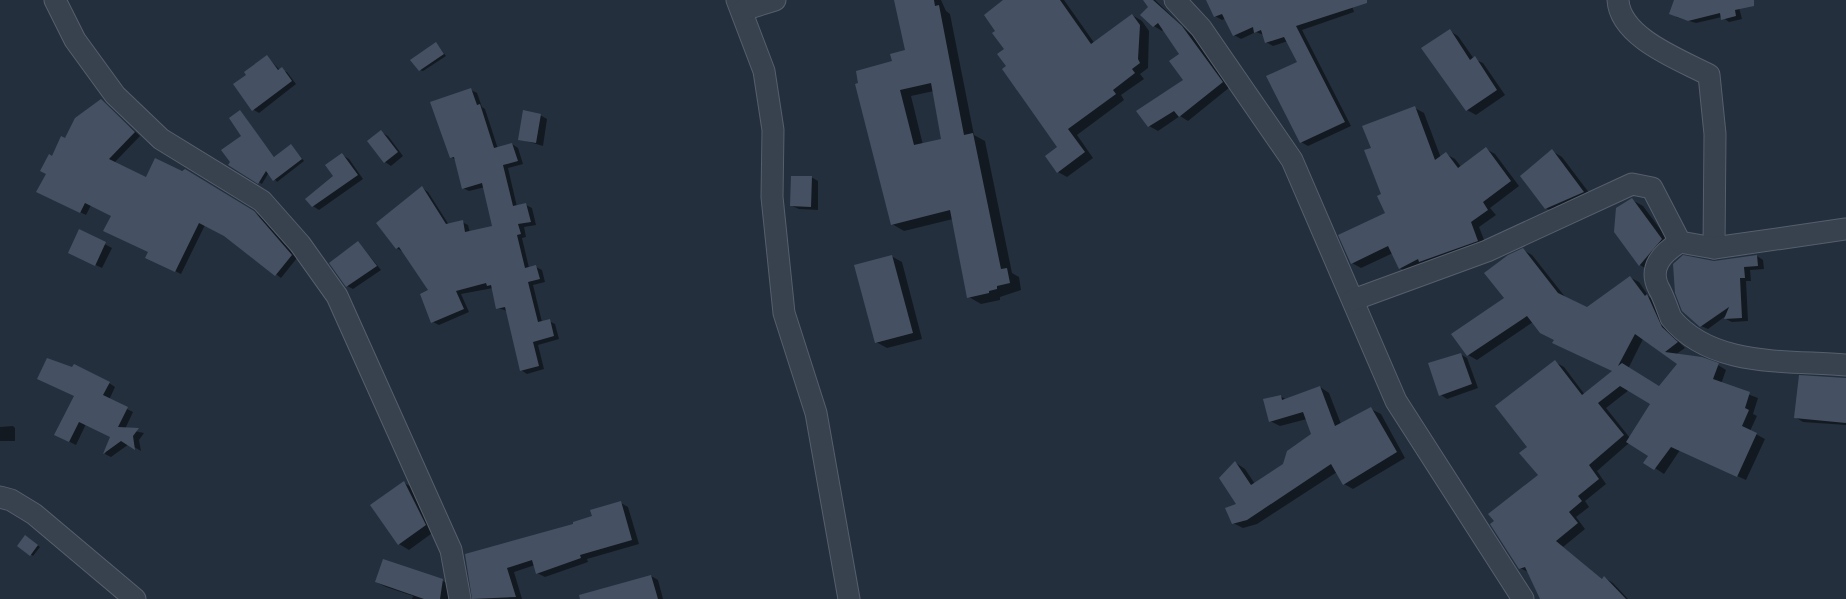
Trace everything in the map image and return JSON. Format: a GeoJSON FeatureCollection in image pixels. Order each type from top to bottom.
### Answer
{"type":"FeatureCollection","features":[{"type":"Feature","properties":{"kind":"street"},"geometry":{"type":"LineString","coordinates":[[55,0],[75,40],[115,95],[161,139],[261,201],[300,244],[337,296],[451,550],[460,599]]}},
{"type":"Feature","properties":{"kind":"street"},"geometry":{"type":"LineString","coordinates":[[776,0],[740,5],[764,71],[773,130],[772,197],[784,313],[816,413],[849,599]]}},
{"type":"Feature","properties":{"kind":"street"},"geometry":{"type":"LineString","coordinates":[[1175,0],[1201,28],[1292,160],[1396,401],[1523,599]]}},
{"type":"Feature","properties":{"kind":"street"},"geometry":{"type":"LineString","coordinates":[[1618,0],[1631,27],[1643,39],[1671,57],[1709,75],[1716,134],[1714,248]]}},
{"type":"Feature","properties":{"kind":"street"},"geometry":{"type":"LineString","coordinates":[[1353,300],[1487,251],[1632,184],[1652,188],[1680,242]]}},
{"type":"Feature","properties":{"kind":"street"},"geometry":{"type":"LineString","coordinates":[[1846,229],[1714,248],[1680,242],[1667,250],[1656,264],[1654,278],[1668,303],[1670,316],[1698,343],[1731,356],[1846,365]]}},
{"type":"Feature","properties":{"kind":"street"},"geometry":{"type":"LineString","coordinates":[[0,497],[11,500],[34,514],[135,599]]}},
{"type":"Feature","properties":{"kind":"building"},"geometry":{"type":"Polygon","coordinates":[[[894,0],[934,0],[935,6],[939,5],[964,135],[973,133],[1001,269],[1007,268],[1010,283],[997,286],[997,289],[989,293],[967,298],[950,210],[891,225],[855,84],[858,83],[856,71],[892,61],[890,54],[905,50],[894,0]],[[931,83],[900,90],[914,145],[941,139],[931,83]]]}},
{"type":"Feature","properties":{"kind":"building"},"geometry":{"type":"Polygon","coordinates":[[[1003,0],[1060,0],[1091,44],[1132,14],[1140,25],[1138,59],[1140,63],[1132,69],[1135,73],[1113,90],[1116,94],[1068,129],[1085,152],[1057,173],[1045,156],[1057,147],[1002,69],[1006,66],[997,54],[1004,49],[992,33],[995,31],[984,15],[1003,0]]]}},
{"type":"Feature","properties":{"kind":"building"},"geometry":{"type":"Polygon","coordinates":[[[1143,0],[1153,0],[1182,26],[1223,82],[1179,117],[1174,111],[1148,127],[1136,111],[1183,80],[1169,61],[1179,54],[1158,23],[1153,27],[1140,15],[1148,7],[1143,0]]]}},
{"type":"Feature","properties":{"kind":"building"},"geometry":{"type":"Polygon","coordinates":[[[1206,0],[1367,0],[1367,3],[1296,26],[1345,122],[1300,143],[1266,76],[1297,62],[1284,37],[1265,43],[1261,30],[1254,33],[1253,27],[1233,36],[1222,14],[1214,17],[1206,0]]]}},
{"type":"Feature","properties":{"kind":"building"},"geometry":{"type":"Polygon","coordinates":[[[1674,0],[1754,0],[1754,6],[1735,10],[1736,16],[1721,20],[1720,13],[1688,21],[1669,14],[1674,0]]]}},
{"type":"Feature","properties":{"kind":"building"},"geometry":{"type":"Polygon","coordinates":[[[1450,29],[1470,60],[1475,56],[1497,90],[1466,111],[1421,48],[1450,29]]]}},
{"type":"Feature","properties":{"kind":"building"},"geometry":{"type":"Polygon","coordinates":[[[436,42],[444,54],[419,71],[410,60],[436,42]]]}},
{"type":"Feature","properties":{"kind":"building"},"geometry":{"type":"Polygon","coordinates":[[[267,55],[278,70],[282,67],[292,81],[252,111],[233,84],[246,75],[244,72],[267,55]]]}},
{"type":"Feature","properties":{"kind":"building"},"geometry":{"type":"Polygon","coordinates":[[[471,88],[477,105],[480,104],[494,148],[512,143],[518,161],[503,165],[513,206],[526,203],[531,222],[518,224],[521,234],[517,235],[525,268],[536,265],[540,279],[528,282],[538,322],[550,319],[554,336],[533,342],[539,366],[520,371],[505,307],[496,309],[491,285],[487,286],[486,283],[456,291],[464,309],[431,323],[420,294],[428,290],[399,247],[396,249],[376,223],[422,186],[446,224],[463,220],[465,232],[492,226],[482,183],[462,189],[454,157],[450,158],[430,102],[471,88]]]}},
{"type":"Feature","properties":{"kind":"building"},"geometry":{"type":"Polygon","coordinates":[[[101,99],[135,132],[109,159],[146,177],[155,158],[182,171],[185,169],[254,211],[292,255],[275,276],[224,236],[199,223],[175,272],[145,258],[148,252],[103,231],[111,216],[85,203],[80,213],[36,192],[46,174],[40,171],[49,154],[52,156],[61,136],[65,138],[75,118],[101,99]]]}},
{"type":"Feature","properties":{"kind":"building"},"geometry":{"type":"Polygon","coordinates":[[[1415,106],[1435,160],[1446,152],[1458,168],[1486,147],[1511,181],[1483,202],[1488,210],[1471,222],[1478,241],[1419,262],[1418,259],[1399,269],[1388,246],[1351,264],[1338,235],[1385,213],[1377,196],[1381,194],[1364,150],[1371,148],[1362,126],[1415,106]]]}},
{"type":"Feature","properties":{"kind":"building"},"geometry":{"type":"Polygon","coordinates":[[[240,110],[274,157],[291,144],[302,159],[273,181],[266,171],[258,184],[228,165],[230,162],[221,150],[241,136],[229,118],[240,110]]]}},
{"type":"Feature","properties":{"kind":"building"},"geometry":{"type":"Polygon","coordinates":[[[523,110],[541,114],[536,143],[518,140],[523,110]]]}},
{"type":"Feature","properties":{"kind":"building"},"geometry":{"type":"Polygon","coordinates":[[[381,130],[398,152],[384,163],[367,141],[381,130]]]}},
{"type":"Feature","properties":{"kind":"building"},"geometry":{"type":"Polygon","coordinates":[[[1552,149],[1584,192],[1545,209],[1520,176],[1552,149]]]}},
{"type":"Feature","properties":{"kind":"building"},"geometry":{"type":"Polygon","coordinates":[[[342,153],[358,175],[312,207],[305,199],[333,176],[325,165],[342,153]]]}},
{"type":"Feature","properties":{"kind":"building"},"geometry":{"type":"Polygon","coordinates":[[[791,176],[812,176],[811,207],[790,206],[791,176]]]}},
{"type":"Feature","properties":{"kind":"building"},"geometry":{"type":"Polygon","coordinates":[[[1632,198],[1662,239],[1639,266],[1614,232],[1616,208],[1632,198]]]}},
{"type":"Feature","properties":{"kind":"building"},"geometry":{"type":"Polygon","coordinates":[[[79,229],[106,242],[95,266],[68,253],[79,229]]]}},
{"type":"Feature","properties":{"kind":"building"},"geometry":{"type":"Polygon","coordinates":[[[358,241],[377,266],[346,287],[329,263],[358,241]]]}},
{"type":"Feature","properties":{"kind":"building"},"geometry":{"type":"Polygon","coordinates":[[[1523,248],[1558,293],[1587,307],[1630,276],[1645,296],[1647,294],[1662,327],[1678,342],[1665,352],[1702,357],[1719,363],[1713,379],[1750,392],[1745,408],[1749,410],[1742,426],[1757,433],[1737,477],[1671,447],[1654,470],[1643,463],[1648,456],[1626,442],[1650,404],[1620,386],[1598,403],[1624,435],[1589,465],[1599,479],[1578,496],[1582,501],[1569,512],[1578,523],[1556,541],[1602,579],[1604,576],[1626,599],[1540,599],[1525,567],[1519,569],[1490,524],[1494,521],[1488,514],[1538,475],[1519,453],[1527,447],[1495,406],[1555,360],[1582,395],[1612,371],[1552,343],[1554,340],[1540,333],[1527,316],[1467,356],[1451,334],[1504,298],[1484,273],[1508,255],[1523,248]],[[1635,334],[1618,366],[1622,363],[1659,386],[1677,364],[1635,334]]]}},
{"type":"Feature","properties":{"kind":"building"},"geometry":{"type":"Polygon","coordinates":[[[892,255],[913,333],[875,343],[854,265],[892,255]]]}},
{"type":"Feature","properties":{"kind":"building"},"geometry":{"type":"Polygon","coordinates":[[[1683,255],[1714,261],[1757,255],[1758,266],[1744,267],[1745,278],[1740,278],[1742,318],[1724,319],[1729,307],[1700,327],[1682,311],[1675,293],[1673,264],[1683,255]]]}},
{"type":"Feature","properties":{"kind":"building"},"geometry":{"type":"Polygon","coordinates":[[[1461,353],[1472,384],[1439,396],[1428,363],[1461,353]]]}},
{"type":"Feature","properties":{"kind":"building"},"geometry":{"type":"Polygon","coordinates":[[[47,358],[72,367],[74,364],[110,382],[103,395],[128,407],[118,427],[139,428],[133,436],[135,450],[121,441],[103,454],[110,437],[79,422],[69,442],[54,435],[74,396],[37,379],[47,358]]]}},
{"type":"Feature","properties":{"kind":"building"},"geometry":{"type":"Polygon","coordinates":[[[1799,375],[1846,378],[1846,423],[1794,418],[1799,375]]]}},
{"type":"Feature","properties":{"kind":"building"},"geometry":{"type":"Polygon","coordinates":[[[1320,386],[1335,426],[1371,407],[1397,452],[1343,485],[1331,464],[1247,520],[1232,524],[1225,508],[1236,504],[1219,478],[1235,461],[1251,485],[1283,464],[1287,451],[1311,434],[1303,412],[1269,422],[1263,399],[1281,395],[1282,400],[1320,386]]]}},
{"type":"Feature","properties":{"kind":"building"},"geometry":{"type":"Polygon","coordinates":[[[404,481],[426,525],[398,545],[370,505],[404,481]]]}},
{"type":"Feature","properties":{"kind":"building"},"geometry":{"type":"Polygon","coordinates":[[[621,501],[632,540],[580,555],[581,558],[536,574],[532,560],[507,568],[516,597],[472,599],[465,554],[573,524],[573,522],[592,516],[590,510],[621,501]]]}},
{"type":"Feature","properties":{"kind":"building"},"geometry":{"type":"Polygon","coordinates":[[[25,535],[38,545],[30,556],[17,546],[25,535]]]}},
{"type":"Feature","properties":{"kind":"building"},"geometry":{"type":"Polygon","coordinates":[[[383,559],[443,579],[440,599],[424,599],[375,582],[383,559]]]}},
{"type":"Feature","properties":{"kind":"building"},"geometry":{"type":"Polygon","coordinates":[[[651,575],[658,599],[580,599],[579,595],[651,575]]]}}]}
